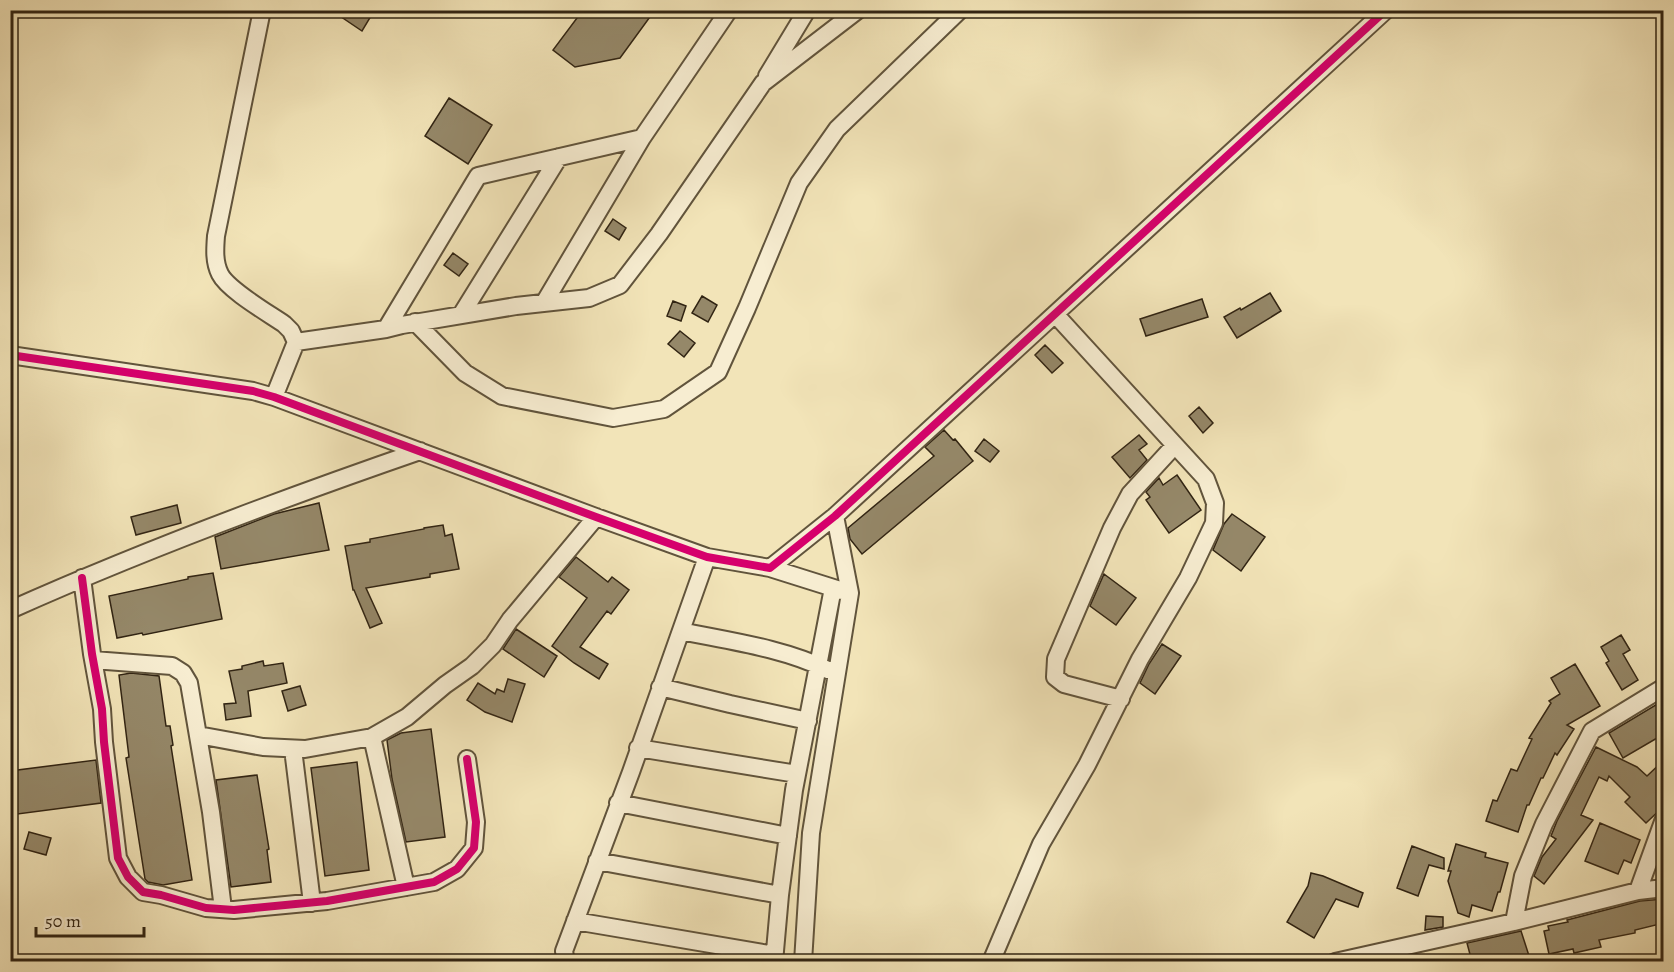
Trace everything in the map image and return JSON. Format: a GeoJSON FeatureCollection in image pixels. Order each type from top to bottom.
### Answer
{"type":"FeatureCollection","features":[{"type":"Feature","properties":{"kind":"street"},"geometry":{"type":"LineString","coordinates":[[262,10],[216,236],[215,255],[220,274],[232,287],[284,324],[291,331],[296,342],[274,397]]}},
{"type":"Feature","properties":{"kind":"street"},"geometry":{"type":"LineString","coordinates":[[544,303],[642,138],[729,10]]}},
{"type":"Feature","properties":{"kind":"street"},"geometry":{"type":"LineString","coordinates":[[296,342],[461,315],[589,298],[620,285],[659,234],[763,83],[807,10]]}},
{"type":"Feature","properties":{"kind":"street"},"geometry":{"type":"LineString","coordinates":[[763,83],[858,10]]}},
{"type":"Feature","properties":{"kind":"street"},"geometry":{"type":"LineString","coordinates":[[415,322],[465,373],[502,396],[613,418],[664,409],[718,372],[799,183],[837,129],[960,10]]}},
{"type":"Feature","properties":{"kind":"street"},"geometry":{"type":"LineString","coordinates":[[770,568],[835,516],[1386,10]]}},
{"type":"Feature","properties":{"kind":"street"},"geometry":{"type":"LineString","coordinates":[[386,329],[478,176],[642,138]]}},
{"type":"Feature","properties":{"kind":"street"},"geometry":{"type":"LineString","coordinates":[[461,315],[559,157]]}},
{"type":"Feature","properties":{"kind":"street"},"geometry":{"type":"LineString","coordinates":[[991,962],[1041,844],[1087,765],[1140,659],[1188,578],[1214,524],[1215,503],[1206,478],[1055,314]]}},
{"type":"Feature","properties":{"kind":"street"},"geometry":{"type":"LineString","coordinates":[[10,355],[254,391],[707,557],[770,568],[850,593]]}},
{"type":"Feature","properties":{"kind":"street"},"geometry":{"type":"LineString","coordinates":[[1121,699],[1064,684],[1054,677],[1056,659],[1112,528],[1130,494],[1175,445]]}},
{"type":"Feature","properties":{"kind":"street"},"geometry":{"type":"LineString","coordinates":[[10,610],[82,578],[333,481],[420,451]]}},
{"type":"Feature","properties":{"kind":"street"},"geometry":{"type":"LineString","coordinates":[[803,962],[811,833],[850,593],[835,516]]}},
{"type":"Feature","properties":{"kind":"street"},"geometry":{"type":"LineString","coordinates":[[198,735],[263,747],[293,749],[305,749],[372,737],[407,717],[472,666],[493,645],[510,620],[596,517]]}},
{"type":"Feature","properties":{"kind":"street"},"geometry":{"type":"LineString","coordinates":[[561,958],[707,557]]}},
{"type":"Feature","properties":{"kind":"street"},"geometry":{"type":"LineString","coordinates":[[82,578],[102,709],[118,858],[128,877],[143,892],[206,908],[234,910],[312,903],[434,882],[457,869],[474,848],[476,822],[467,759]]}},
{"type":"Feature","properties":{"kind":"street"},"geometry":{"type":"LineString","coordinates":[[575,921],[774,958],[780,895],[797,774],[833,588]]}},
{"type":"Feature","properties":{"kind":"street"},"geometry":{"type":"LineString","coordinates":[[681,630],[766,649],[819,666],[837,675]]}},
{"type":"Feature","properties":{"kind":"street"},"geometry":{"type":"LineString","coordinates":[[93,660],[172,666],[183,673],[189,683],[211,812],[223,909]]}},
{"type":"Feature","properties":{"kind":"street"},"geometry":{"type":"LineString","coordinates":[[660,687],[730,705],[808,721]]}},
{"type":"Feature","properties":{"kind":"street"},"geometry":{"type":"LineString","coordinates":[[1514,922],[1523,876],[1544,824],[1592,730],[1664,687]]}},
{"type":"Feature","properties":{"kind":"street"},"geometry":{"type":"LineString","coordinates":[[372,737],[406,887]]}},
{"type":"Feature","properties":{"kind":"street"},"geometry":{"type":"LineString","coordinates":[[638,748],[797,774]]}},
{"type":"Feature","properties":{"kind":"street"},"geometry":{"type":"LineString","coordinates":[[293,749],[312,903]]}},
{"type":"Feature","properties":{"kind":"street"},"geometry":{"type":"LineString","coordinates":[[618,803],[788,836]]}},
{"type":"Feature","properties":{"kind":"street"},"geometry":{"type":"LineString","coordinates":[[1638,891],[1664,819]]}},
{"type":"Feature","properties":{"kind":"street"},"geometry":{"type":"LineString","coordinates":[[597,861],[780,895]]}},
{"type":"Feature","properties":{"kind":"street"},"geometry":{"type":"LineString","coordinates":[[1335,962],[1514,922],[1638,891],[1664,888]]}},
{"type":"Feature","properties":{"kind":"building"},"geometry":{"type":"Polygon","coordinates":[[[331,10],[362,10],[371,16],[362,31],[331,10]]]}},
{"type":"Feature","properties":{"kind":"building"},"geometry":{"type":"Polygon","coordinates":[[[583,10],[655,10],[620,58],[575,67],[553,50],[583,10]]]}},
{"type":"Feature","properties":{"kind":"building"},"geometry":{"type":"Polygon","coordinates":[[[449,98],[492,125],[468,164],[425,136],[449,98]]]}},
{"type":"Feature","properties":{"kind":"building"},"geometry":{"type":"Polygon","coordinates":[[[613,219],[626,228],[619,240],[605,231],[613,219]]]}},
{"type":"Feature","properties":{"kind":"building"},"geometry":{"type":"Polygon","coordinates":[[[453,253],[468,264],[459,276],[444,265],[453,253]]]}},
{"type":"Feature","properties":{"kind":"building"},"geometry":{"type":"Polygon","coordinates":[[[1270,293],[1281,311],[1237,338],[1224,317],[1270,293]]]}},
{"type":"Feature","properties":{"kind":"building"},"geometry":{"type":"Polygon","coordinates":[[[702,296],[717,305],[708,322],[692,313],[702,296]]]}},
{"type":"Feature","properties":{"kind":"building"},"geometry":{"type":"Polygon","coordinates":[[[1202,299],[1208,317],[1146,336],[1140,319],[1202,299]]]}},
{"type":"Feature","properties":{"kind":"building"},"geometry":{"type":"Polygon","coordinates":[[[673,301],[686,306],[681,321],[667,316],[673,301]]]}},
{"type":"Feature","properties":{"kind":"building"},"geometry":{"type":"Polygon","coordinates":[[[680,331],[695,343],[684,357],[668,344],[680,331]]]}},
{"type":"Feature","properties":{"kind":"building"},"geometry":{"type":"Polygon","coordinates":[[[1045,345],[1063,363],[1052,373],[1035,355],[1045,345]]]}},
{"type":"Feature","properties":{"kind":"building"},"geometry":{"type":"Polygon","coordinates":[[[1199,407],[1213,423],[1203,433],[1189,416],[1199,407]]]}},
{"type":"Feature","properties":{"kind":"building"},"geometry":{"type":"Polygon","coordinates":[[[944,430],[953,440],[955,439],[973,461],[862,554],[850,539],[848,528],[934,456],[925,447],[944,430]]]}},
{"type":"Feature","properties":{"kind":"building"},"geometry":{"type":"Polygon","coordinates":[[[1139,435],[1147,444],[1139,450],[1147,460],[1130,478],[1112,457],[1139,435]]]}},
{"type":"Feature","properties":{"kind":"building"},"geometry":{"type":"Polygon","coordinates":[[[984,439],[999,451],[990,462],[975,451],[984,439]]]}},
{"type":"Feature","properties":{"kind":"building"},"geometry":{"type":"Polygon","coordinates":[[[1177,475],[1201,510],[1169,533],[1146,500],[1150,497],[1146,492],[1159,478],[1163,485],[1177,475]]]}},
{"type":"Feature","properties":{"kind":"building"},"geometry":{"type":"Polygon","coordinates":[[[319,503],[329,550],[221,569],[215,537],[274,514],[319,503]]]}},
{"type":"Feature","properties":{"kind":"building"},"geometry":{"type":"Polygon","coordinates":[[[177,505],[181,523],[136,535],[131,517],[177,505]]]}},
{"type":"Feature","properties":{"kind":"building"},"geometry":{"type":"Polygon","coordinates":[[[1232,514],[1265,537],[1241,571],[1213,550],[1224,524],[1232,514]]]}},
{"type":"Feature","properties":{"kind":"building"},"geometry":{"type":"Polygon","coordinates":[[[443,525],[445,536],[452,534],[459,569],[430,574],[430,577],[366,588],[382,623],[370,628],[353,590],[345,546],[443,525]]]}},
{"type":"Feature","properties":{"kind":"building"},"geometry":{"type":"Polygon","coordinates":[[[576,557],[608,582],[612,577],[629,590],[611,614],[607,611],[580,647],[608,664],[599,679],[552,646],[587,598],[559,577],[576,557]]]}},
{"type":"Feature","properties":{"kind":"building"},"geometry":{"type":"Polygon","coordinates":[[[213,573],[222,619],[117,638],[109,596],[213,573]]]}},
{"type":"Feature","properties":{"kind":"building"},"geometry":{"type":"Polygon","coordinates":[[[1104,574],[1136,598],[1116,625],[1090,606],[1104,574]]]}},
{"type":"Feature","properties":{"kind":"building"},"geometry":{"type":"Polygon","coordinates":[[[516,629],[557,656],[544,677],[503,649],[516,629]]]}},
{"type":"Feature","properties":{"kind":"building"},"geometry":{"type":"Polygon","coordinates":[[[1621,635],[1630,650],[1623,654],[1638,680],[1622,690],[1606,663],[1609,661],[1601,647],[1621,635]]]}},
{"type":"Feature","properties":{"kind":"building"},"geometry":{"type":"Polygon","coordinates":[[[1162,644],[1181,656],[1155,694],[1140,683],[1162,644]]]}},
{"type":"Feature","properties":{"kind":"building"},"geometry":{"type":"Polygon","coordinates":[[[263,661],[264,666],[283,663],[287,683],[248,691],[251,716],[226,720],[224,704],[236,703],[229,671],[263,661]]]}},
{"type":"Feature","properties":{"kind":"building"},"geometry":{"type":"Polygon","coordinates":[[[1575,664],[1600,706],[1567,725],[1574,729],[1557,755],[1555,753],[1541,778],[1527,805],[1518,832],[1486,821],[1493,800],[1497,801],[1511,769],[1517,771],[1532,739],[1529,738],[1551,703],[1549,701],[1560,694],[1551,678],[1575,664]]]}},
{"type":"Feature","properties":{"kind":"building"},"geometry":{"type":"Polygon","coordinates":[[[131,673],[159,676],[166,726],[170,726],[173,745],[171,746],[192,880],[163,885],[148,882],[145,879],[126,758],[129,757],[119,675],[131,673]]]}},
{"type":"Feature","properties":{"kind":"building"},"geometry":{"type":"Polygon","coordinates":[[[508,679],[525,684],[512,722],[485,712],[467,700],[478,683],[495,694],[497,689],[504,692],[508,679]]]}},
{"type":"Feature","properties":{"kind":"building"},"geometry":{"type":"Polygon","coordinates":[[[300,686],[306,705],[288,711],[282,691],[300,686]]]}},
{"type":"Feature","properties":{"kind":"building"},"geometry":{"type":"Polygon","coordinates":[[[1664,700],[1664,734],[1623,758],[1609,733],[1664,700]]]}},
{"type":"Feature","properties":{"kind":"building"},"geometry":{"type":"Polygon","coordinates":[[[431,729],[445,837],[406,842],[392,779],[387,740],[401,733],[431,729]]]}},
{"type":"Feature","properties":{"kind":"building"},"geometry":{"type":"Polygon","coordinates":[[[1596,747],[1637,767],[1647,776],[1664,760],[1664,806],[1646,823],[1625,802],[1630,797],[1609,776],[1607,781],[1599,777],[1581,815],[1593,820],[1544,884],[1534,876],[1542,857],[1556,839],[1551,836],[1557,821],[1596,747]]]}},
{"type":"Feature","properties":{"kind":"building"},"geometry":{"type":"Polygon","coordinates":[[[96,760],[101,803],[10,815],[10,771],[96,760]]]}},
{"type":"Feature","properties":{"kind":"building"},"geometry":{"type":"Polygon","coordinates":[[[357,762],[369,870],[325,876],[311,768],[357,762]]]}},
{"type":"Feature","properties":{"kind":"building"},"geometry":{"type":"Polygon","coordinates":[[[257,775],[269,849],[267,850],[271,882],[231,887],[216,780],[257,775]]]}},
{"type":"Feature","properties":{"kind":"building"},"geometry":{"type":"Polygon","coordinates":[[[1600,823],[1640,840],[1631,863],[1624,860],[1618,874],[1585,861],[1600,823]]]}},
{"type":"Feature","properties":{"kind":"building"},"geometry":{"type":"Polygon","coordinates":[[[29,832],[51,838],[46,855],[24,849],[29,832]]]}},
{"type":"Feature","properties":{"kind":"building"},"geometry":{"type":"Polygon","coordinates":[[[1456,844],[1486,853],[1485,857],[1508,863],[1492,911],[1472,905],[1469,917],[1458,913],[1448,881],[1451,871],[1448,871],[1456,844]]]}},
{"type":"Feature","properties":{"kind":"building"},"geometry":{"type":"Polygon","coordinates":[[[1412,846],[1444,858],[1444,869],[1429,865],[1418,896],[1397,888],[1412,846]]]}},
{"type":"Feature","properties":{"kind":"building"},"geometry":{"type":"Polygon","coordinates":[[[1311,873],[1363,893],[1358,907],[1336,899],[1314,938],[1287,922],[1308,886],[1311,873]]]}},
{"type":"Feature","properties":{"kind":"building"},"geometry":{"type":"Polygon","coordinates":[[[1664,899],[1664,923],[1635,930],[1635,933],[1599,940],[1601,947],[1574,953],[1573,949],[1549,954],[1544,931],[1549,930],[1548,926],[1640,901],[1664,899]]]}},
{"type":"Feature","properties":{"kind":"building"},"geometry":{"type":"Polygon","coordinates":[[[1426,916],[1443,917],[1443,927],[1425,930],[1426,916]]]}},
{"type":"Feature","properties":{"kind":"building"},"geometry":{"type":"Polygon","coordinates":[[[1521,931],[1531,962],[1472,962],[1467,943],[1521,931]]]}},
{"type":"Feature","properties":{"kind":"cycle path"},"geometry":{"type":"LineString","coordinates":[[10,355],[253,391],[707,557],[770,568],[835,516],[1386,10]]}},
{"type":"Feature","properties":{"kind":"cycle path"},"geometry":{"type":"LineString","coordinates":[[82,578],[102,709],[118,858],[128,877],[143,892],[206,908],[234,910],[327,901],[434,882],[457,869],[474,848],[476,822],[467,759]]}}]}
